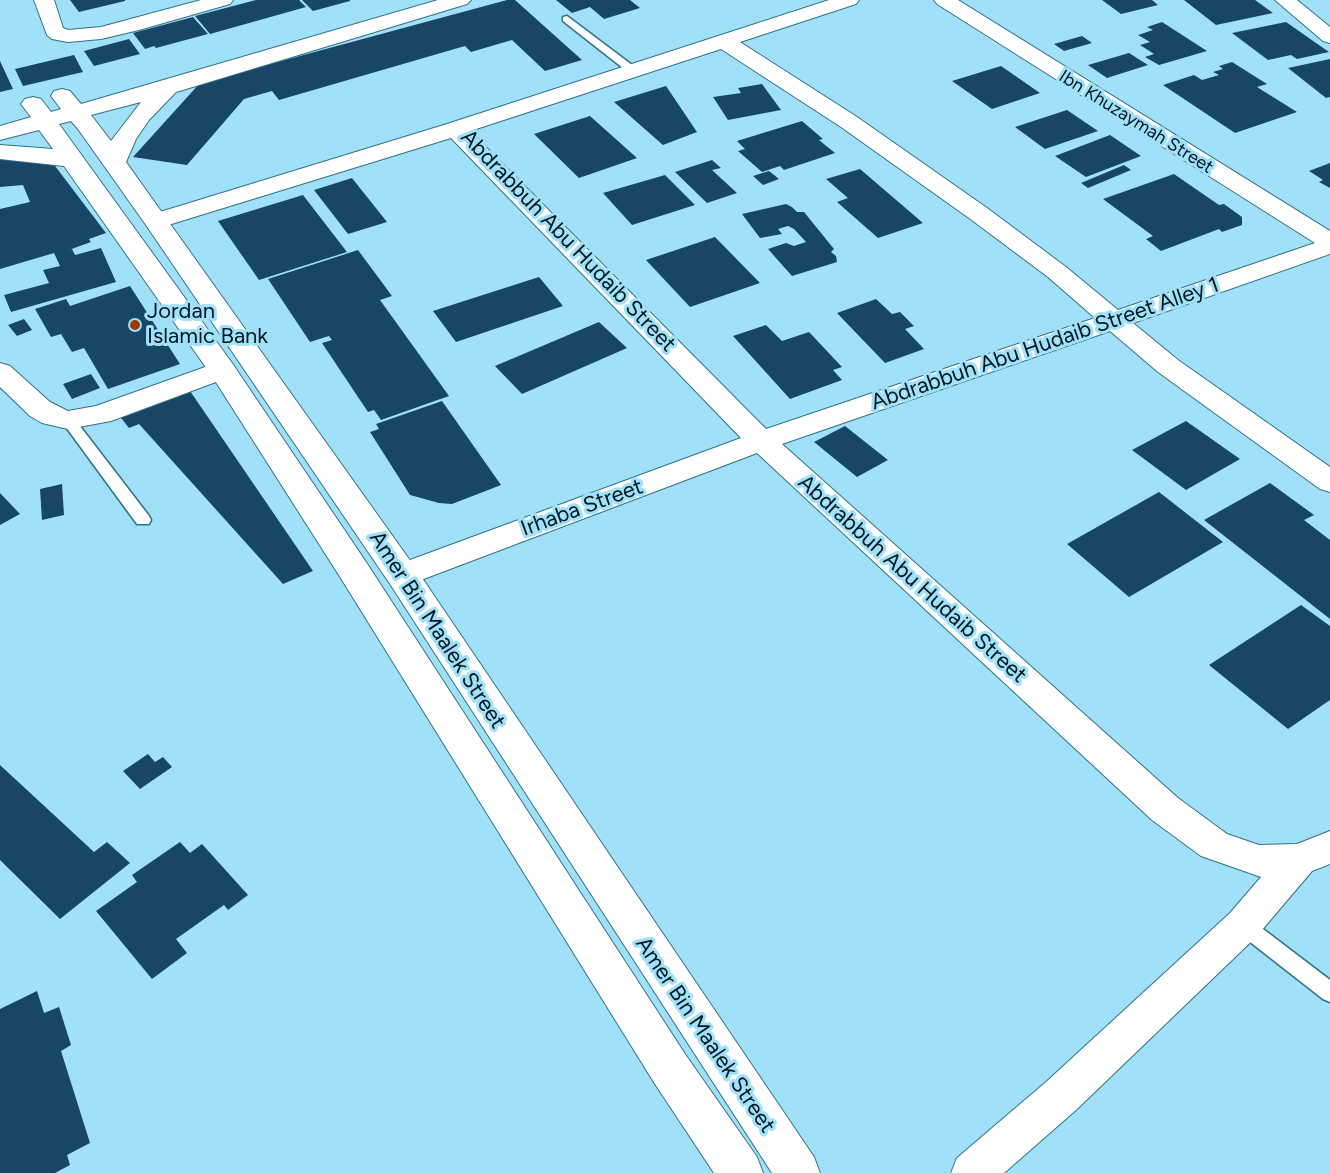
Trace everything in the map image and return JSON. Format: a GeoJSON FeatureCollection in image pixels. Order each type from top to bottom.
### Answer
{"type":"FeatureCollection","features":[{"type":"Feature","properties":{"kind":"street"},"geometry":{"type":"LineString","coordinates":[[44,0],[54,31],[59,35],[68,36],[101,33],[132,26],[223,0]]}},
{"type":"Feature","properties":{"kind":"street"},"geometry":{"type":"LineString","coordinates":[[0,133],[55,108],[321,22],[397,0]]}},
{"type":"Feature","properties":{"kind":"street"},"geometry":{"type":"LineString","coordinates":[[0,112],[55,108],[169,87],[460,0]]}},
{"type":"Feature","properties":{"kind":"street","name":"Abdrabbuh Abu Hudaib Street"},"geometry":{"type":"LineString","coordinates":[[849,0],[455,129],[761,441],[1165,809],[1214,845],[1259,861],[1314,853]]}},
{"type":"Feature","properties":{"kind":"street","name":"Ibn Khuzaymah Street"},"geometry":{"type":"LineString","coordinates":[[944,0],[1330,244]]}},
{"type":"Feature","properties":{"kind":"street"},"geometry":{"type":"LineString","coordinates":[[1284,0],[1330,37]]}},
{"type":"Feature","properties":{"kind":"street"},"geometry":{"type":"LineString","coordinates":[[724,41],[927,176],[1057,272],[1188,380],[1330,482]]}},
{"type":"Feature","properties":{"kind":"street"},"geometry":{"type":"LineString","coordinates":[[114,162],[124,138],[169,87]]}},
{"type":"Feature","properties":{"kind":"street","name":"Amer Bin Maalek Street"},"geometry":{"type":"LineString","coordinates":[[55,108],[75,160],[222,370],[354,571],[670,1069],[741,1173]]}},
{"type":"Feature","properties":{"kind":"street","name":"Amer Bin Maalek Street"},"geometry":{"type":"LineString","coordinates":[[55,108],[114,162],[156,221],[402,575],[798,1173]]}},
{"type":"Feature","properties":{"kind":"street"},"geometry":{"type":"LineString","coordinates":[[156,221],[455,129]]}},
{"type":"Feature","properties":{"kind":"street"},"geometry":{"type":"LineString","coordinates":[[0,152],[36,154],[75,160]]}},
{"type":"Feature","properties":{"kind":"street","name":"Abdrabbuh Abu Hudaib Street Alley 1"},"geometry":{"type":"LineString","coordinates":[[761,441],[1114,321],[1330,244]]}},
{"type":"Feature","properties":{"kind":"street"},"geometry":{"type":"LineString","coordinates":[[5,385],[52,416],[68,420],[101,414],[222,370]]}},
{"type":"Feature","properties":{"kind":"street","name":"Irhaba Street"},"geometry":{"type":"LineString","coordinates":[[402,575],[761,441]]}},
{"type":"Feature","properties":{"kind":"street"},"geometry":{"type":"LineString","coordinates":[[972,1173],[1061,1096],[1243,924],[1314,853]]}},
{"type":"Feature","properties":{"kind":"lane"},"geometry":{"type":"LineString","coordinates":[[567,20],[633,70]]}},
{"type":"Feature","properties":{"kind":"lane"},"geometry":{"type":"LineString","coordinates":[[68,420],[142,520]]}},
{"type":"Feature","properties":{"kind":"lane"},"geometry":{"type":"LineString","coordinates":[[1243,924],[1330,992]]}},
{"type":"Feature","properties":{"kind":"building"},"geometry":{"type":"Polygon","coordinates":[[[70,0],[125,0],[125,1],[79,12],[70,0]]]}},
{"type":"Feature","properties":{"kind":"building"},"geometry":{"type":"Polygon","coordinates":[[[256,0],[299,0],[306,7],[210,34],[195,16],[256,0]]]}},
{"type":"Feature","properties":{"kind":"building"},"geometry":{"type":"Polygon","coordinates":[[[302,0],[350,0],[350,1],[313,11],[302,0]]]}},
{"type":"Feature","properties":{"kind":"building"},"geometry":{"type":"Polygon","coordinates":[[[507,0],[515,0],[582,60],[545,71],[512,40],[471,52],[465,46],[279,100],[272,91],[244,99],[187,165],[133,157],[200,83],[507,0]]]}},
{"type":"Feature","properties":{"kind":"building"},"geometry":{"type":"Polygon","coordinates":[[[556,0],[630,0],[640,8],[604,19],[590,7],[572,13],[556,0]]]}},
{"type":"Feature","properties":{"kind":"building"},"geometry":{"type":"Polygon","coordinates":[[[1102,0],[1152,0],[1158,5],[1121,14],[1102,0]]]}},
{"type":"Feature","properties":{"kind":"building"},"geometry":{"type":"Polygon","coordinates":[[[1184,0],[1255,0],[1273,13],[1216,25],[1184,0]]]}},
{"type":"Feature","properties":{"kind":"building"},"geometry":{"type":"Polygon","coordinates":[[[193,17],[208,34],[145,49],[133,33],[193,17]]]}},
{"type":"Feature","properties":{"kind":"building"},"geometry":{"type":"Polygon","coordinates":[[[1162,22],[1207,51],[1159,65],[1145,57],[1154,54],[1140,45],[1150,42],[1138,35],[1153,30],[1147,27],[1162,22]]]}},
{"type":"Feature","properties":{"kind":"building"},"geometry":{"type":"Polygon","coordinates":[[[1286,22],[1329,52],[1297,59],[1291,55],[1268,60],[1232,33],[1286,22]]]}},
{"type":"Feature","properties":{"kind":"building"},"geometry":{"type":"Polygon","coordinates":[[[1082,36],[1092,43],[1064,51],[1054,44],[1082,36]]]}},
{"type":"Feature","properties":{"kind":"building"},"geometry":{"type":"Polygon","coordinates":[[[129,39],[140,54],[94,66],[84,51],[129,39]]]}},
{"type":"Feature","properties":{"kind":"building"},"geometry":{"type":"Polygon","coordinates":[[[1129,53],[1148,65],[1107,78],[1088,65],[1129,53]]]}},
{"type":"Feature","properties":{"kind":"building"},"geometry":{"type":"Polygon","coordinates":[[[74,55],[83,72],[23,86],[15,69],[74,55]]]}},
{"type":"Feature","properties":{"kind":"building"},"geometry":{"type":"Polygon","coordinates":[[[1330,59],[1330,97],[1326,98],[1288,68],[1330,59]]]}},
{"type":"Feature","properties":{"kind":"building"},"geometry":{"type":"Polygon","coordinates":[[[0,61],[13,89],[0,92],[0,61]]]}},
{"type":"Feature","properties":{"kind":"building"},"geometry":{"type":"Polygon","coordinates":[[[1232,62],[1267,84],[1257,87],[1297,112],[1235,133],[1163,85],[1194,75],[1202,80],[1219,75],[1213,72],[1223,69],[1219,66],[1232,62]]]}},
{"type":"Feature","properties":{"kind":"building"},"geometry":{"type":"Polygon","coordinates":[[[1001,66],[1040,93],[992,109],[952,81],[1001,66]]]}},
{"type":"Feature","properties":{"kind":"building"},"geometry":{"type":"Polygon","coordinates":[[[762,84],[781,110],[728,120],[713,97],[741,93],[738,88],[762,84]]]}},
{"type":"Feature","properties":{"kind":"building"},"geometry":{"type":"Polygon","coordinates":[[[666,86],[697,132],[663,145],[614,102],[666,86]]]}},
{"type":"Feature","properties":{"kind":"building"},"geometry":{"type":"Polygon","coordinates":[[[1067,110],[1098,131],[1045,149],[1015,127],[1067,110]]]}},
{"type":"Feature","properties":{"kind":"building"},"geometry":{"type":"Polygon","coordinates":[[[590,116],[637,158],[579,178],[534,134],[590,116]]]}},
{"type":"Feature","properties":{"kind":"building"},"geometry":{"type":"Polygon","coordinates":[[[802,121],[823,139],[819,140],[835,153],[784,170],[780,166],[762,172],[738,151],[745,149],[737,141],[802,121]]]}},
{"type":"Feature","properties":{"kind":"building"},"geometry":{"type":"Polygon","coordinates":[[[1110,135],[1141,156],[1086,177],[1055,156],[1110,135]]]}},
{"type":"Feature","properties":{"kind":"building"},"geometry":{"type":"Polygon","coordinates":[[[0,158],[52,162],[106,233],[89,239],[91,242],[66,251],[72,249],[75,255],[101,248],[116,282],[11,312],[4,295],[49,283],[43,270],[60,266],[54,253],[0,269],[0,209],[30,202],[23,185],[0,187],[0,158]]]}},
{"type":"Feature","properties":{"kind":"building"},"geometry":{"type":"Polygon","coordinates":[[[712,160],[721,168],[712,170],[737,193],[707,203],[675,172],[712,160]]]}},
{"type":"Feature","properties":{"kind":"building"},"geometry":{"type":"Polygon","coordinates":[[[1330,163],[1330,188],[1319,182],[1323,180],[1309,171],[1330,163]]]}},
{"type":"Feature","properties":{"kind":"building"},"geometry":{"type":"Polygon","coordinates":[[[1124,165],[1131,170],[1088,188],[1081,183],[1124,165]]]}},
{"type":"Feature","properties":{"kind":"building"},"geometry":{"type":"Polygon","coordinates":[[[860,169],[923,223],[878,238],[837,202],[848,198],[826,179],[860,169]]]}},
{"type":"Feature","properties":{"kind":"building"},"geometry":{"type":"Polygon","coordinates":[[[769,171],[779,179],[763,185],[753,176],[769,171]]]}},
{"type":"Feature","properties":{"kind":"building"},"geometry":{"type":"Polygon","coordinates":[[[1174,174],[1219,205],[1224,204],[1242,217],[1242,225],[1222,232],[1219,229],[1161,251],[1146,239],[1153,236],[1103,199],[1174,174]]]}},
{"type":"Feature","properties":{"kind":"building"},"geometry":{"type":"Polygon","coordinates":[[[665,175],[695,205],[632,225],[603,193],[665,175]]]}},
{"type":"Feature","properties":{"kind":"building"},"geometry":{"type":"Polygon","coordinates":[[[352,178],[387,222],[348,234],[314,190],[352,178]]]}},
{"type":"Feature","properties":{"kind":"building"},"geometry":{"type":"Polygon","coordinates":[[[303,195],[347,252],[259,280],[218,221],[303,195]]]}},
{"type":"Feature","properties":{"kind":"building"},"geometry":{"type":"Polygon","coordinates":[[[786,204],[797,212],[804,212],[834,249],[831,252],[836,256],[837,262],[792,276],[768,249],[786,243],[794,246],[806,242],[788,226],[778,229],[782,234],[760,238],[742,214],[786,204]]]}},
{"type":"Feature","properties":{"kind":"building"},"geometry":{"type":"Polygon","coordinates":[[[715,237],[760,283],[690,307],[646,260],[715,237]]]}},
{"type":"Feature","properties":{"kind":"building"},"geometry":{"type":"Polygon","coordinates":[[[358,250],[392,296],[380,300],[449,396],[381,420],[374,410],[368,412],[322,343],[332,340],[329,336],[310,342],[268,279],[358,250]]]}},
{"type":"Feature","properties":{"kind":"building"},"geometry":{"type":"Polygon","coordinates":[[[539,277],[563,306],[456,342],[433,311],[539,277]]]}},
{"type":"Feature","properties":{"kind":"building"},"geometry":{"type":"Polygon","coordinates":[[[130,286],[180,364],[108,389],[84,348],[72,352],[61,334],[51,337],[35,309],[66,299],[70,306],[130,286]]]}},
{"type":"Feature","properties":{"kind":"building"},"geometry":{"type":"Polygon","coordinates":[[[876,299],[892,314],[900,312],[914,326],[905,329],[924,349],[885,363],[837,313],[876,299]]]}},
{"type":"Feature","properties":{"kind":"building"},"geometry":{"type":"Polygon","coordinates":[[[24,319],[32,330],[17,336],[8,325],[24,319]]]}},
{"type":"Feature","properties":{"kind":"building"},"geometry":{"type":"Polygon","coordinates":[[[599,322],[627,348],[522,394],[495,366],[599,322]]]}},
{"type":"Feature","properties":{"kind":"building"},"geometry":{"type":"Polygon","coordinates":[[[766,325],[782,341],[809,332],[842,367],[833,370],[842,380],[790,399],[733,336],[766,325]]]}},
{"type":"Feature","properties":{"kind":"building"},"geometry":{"type":"Polygon","coordinates":[[[91,374],[100,388],[72,399],[63,384],[91,374]]]}},
{"type":"Feature","properties":{"kind":"building"},"geometry":{"type":"Polygon","coordinates":[[[188,388],[313,571],[283,584],[139,424],[129,428],[118,414],[188,388]]]}},
{"type":"Feature","properties":{"kind":"building"},"geometry":{"type":"Polygon","coordinates":[[[442,401],[501,485],[452,504],[410,495],[370,432],[379,429],[376,424],[442,401]]]}},
{"type":"Feature","properties":{"kind":"building"},"geometry":{"type":"Polygon","coordinates":[[[1186,421],[1240,459],[1186,490],[1132,450],[1186,421]]]}},
{"type":"Feature","properties":{"kind":"building"},"geometry":{"type":"Polygon","coordinates":[[[845,426],[888,460],[857,477],[814,442],[845,426]]]}},
{"type":"Feature","properties":{"kind":"building"},"geometry":{"type":"Polygon","coordinates":[[[1270,483],[1314,515],[1304,520],[1330,540],[1330,619],[1204,520],[1270,483]]]}},
{"type":"Feature","properties":{"kind":"building"},"geometry":{"type":"Polygon","coordinates":[[[62,484],[64,515],[42,520],[40,489],[62,484]]]}},
{"type":"Feature","properties":{"kind":"building"},"geometry":{"type":"Polygon","coordinates":[[[1159,492],[1223,542],[1129,597],[1067,544],[1159,492]]]}},
{"type":"Feature","properties":{"kind":"building"},"geometry":{"type":"Polygon","coordinates":[[[0,493],[20,514],[0,525],[0,493]]]}},
{"type":"Feature","properties":{"kind":"building"},"geometry":{"type":"Polygon","coordinates":[[[1301,605],[1330,626],[1330,700],[1288,729],[1209,665],[1301,605]]]}},
{"type":"Feature","properties":{"kind":"building"},"geometry":{"type":"Polygon","coordinates":[[[148,754],[155,762],[163,757],[172,767],[140,789],[123,771],[148,754]]]}},
{"type":"Feature","properties":{"kind":"building"},"geometry":{"type":"Polygon","coordinates":[[[0,765],[94,852],[107,842],[130,863],[60,919],[0,860],[0,765]]]}},
{"type":"Feature","properties":{"kind":"building"},"geometry":{"type":"Polygon","coordinates":[[[180,842],[190,853],[202,844],[248,895],[228,910],[224,905],[176,939],[187,953],[152,979],[96,911],[137,882],[132,875],[180,842]]]}},
{"type":"Feature","properties":{"kind":"building"},"geometry":{"type":"Polygon","coordinates":[[[37,991],[44,1013],[59,1007],[71,1045],[61,1051],[90,1143],[67,1155],[70,1165],[55,1173],[0,1173],[0,1009],[37,991]]]}},
{"type":"Feature","properties":{"kind":"place","name":"Jordan Islamic Bank"},"geometry":{"type":"Point","coordinates":[135,325]}}]}
